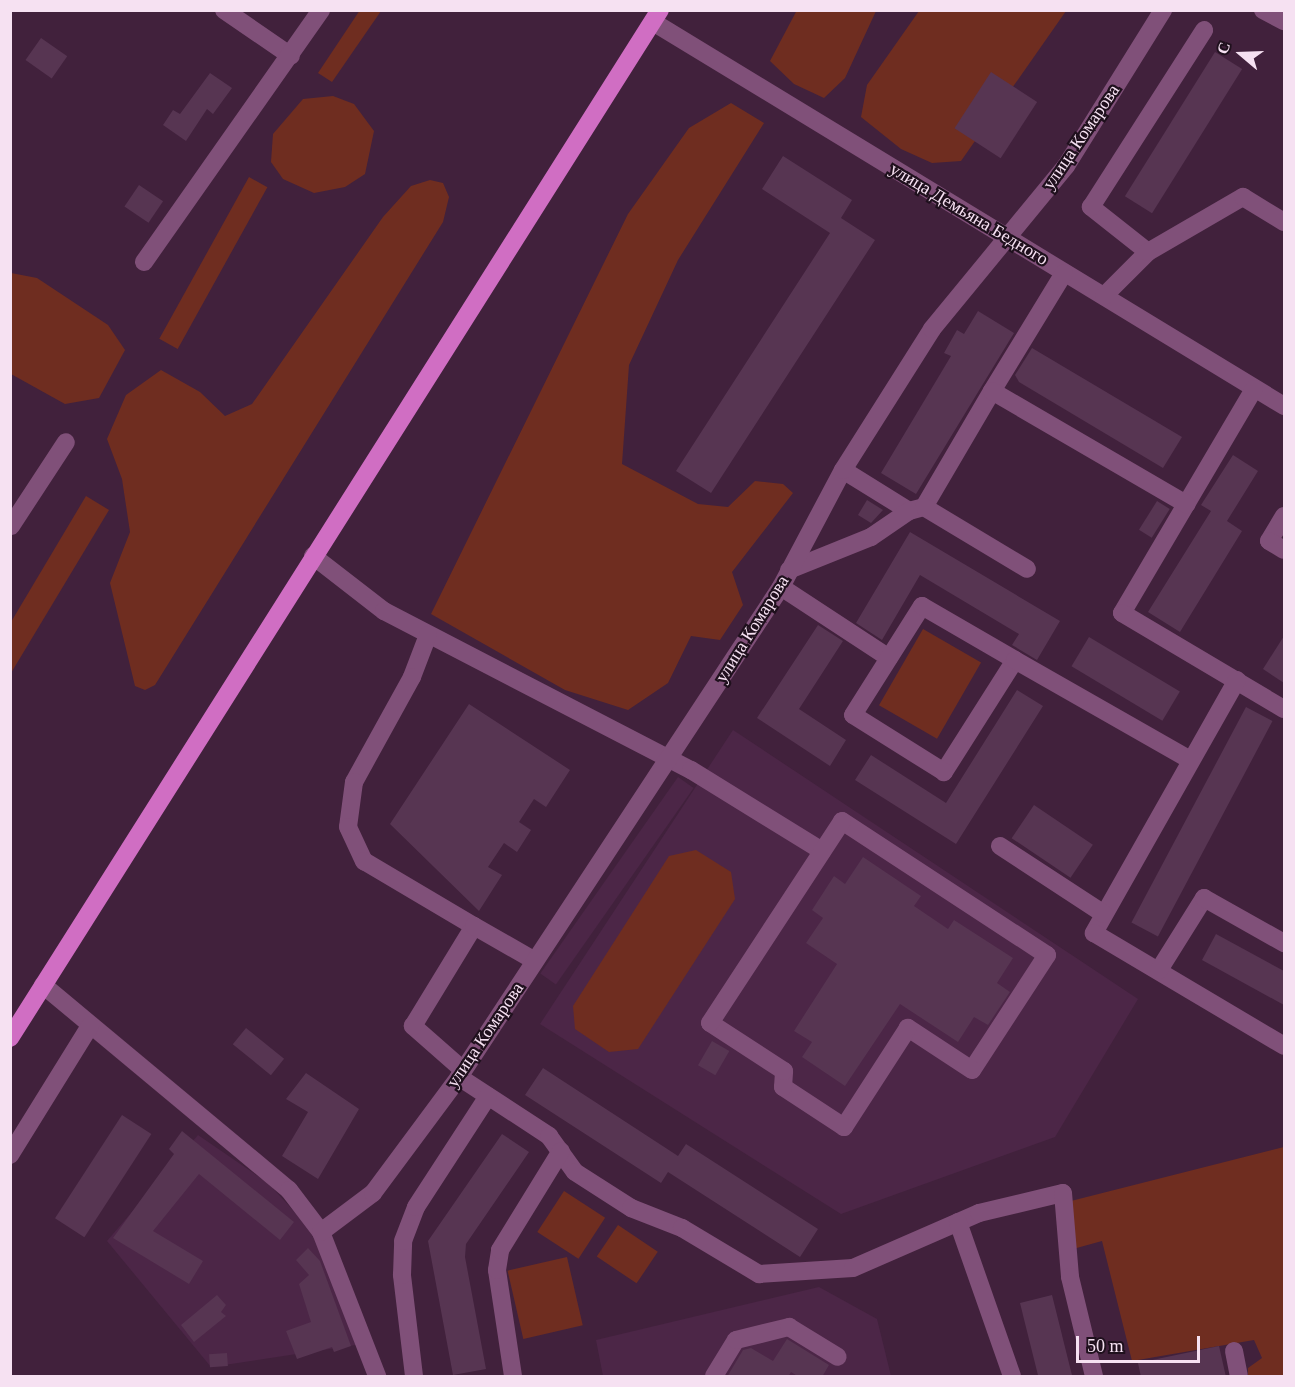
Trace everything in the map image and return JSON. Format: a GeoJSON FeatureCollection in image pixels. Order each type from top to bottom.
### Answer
{"type":"FeatureCollection","features":[{"type":"Feature","properties":{"kind":"main road"},"geometry":{"type":"LineString","coordinates":[[10,1038],[656,16]]}},
{"type":"Feature","properties":{"kind":"street"},"geometry":{"type":"LineString","coordinates":[[224,10],[291,56]]}},
{"type":"Feature","properties":{"kind":"street"},"geometry":{"type":"LineString","coordinates":[[144,262],[291,56],[321,10]]}},
{"type":"Feature","properties":{"kind":"street","name":"улица Комарова"},"geometry":{"type":"LineString","coordinates":[[321,1232],[373,1193],[461,1073],[781,587],[843,470],[932,329],[1066,166],[1163,10]]}},
{"type":"Feature","properties":{"kind":"street"},"geometry":{"type":"LineString","coordinates":[[1263,10],[1284,21]]}},
{"type":"Feature","properties":{"kind":"street","name":"улица Демьяна Бедного"},"geometry":{"type":"LineString","coordinates":[[656,16],[1064,273],[1284,406]]}},
{"type":"Feature","properties":{"kind":"street"},"geometry":{"type":"LineString","coordinates":[[1148,252],[1091,207],[1204,30]]}},
{"type":"Feature","properties":{"kind":"street"},"geometry":{"type":"LineString","coordinates":[[1104,296],[1148,252],[1243,197],[1284,222]]}},
{"type":"Feature","properties":{"kind":"street"},"geometry":{"type":"LineString","coordinates":[[789,570],[871,537],[917,509],[992,392],[1064,273]]}},
{"type":"Feature","properties":{"kind":"street"},"geometry":{"type":"LineString","coordinates":[[1254,389],[1122,613],[1284,709]]}},
{"type":"Feature","properties":{"kind":"street"},"geometry":{"type":"LineString","coordinates":[[992,392],[1186,504]]}},
{"type":"Feature","properties":{"kind":"street"},"geometry":{"type":"LineString","coordinates":[[11,526],[66,442]]}},
{"type":"Feature","properties":{"kind":"street"},"geometry":{"type":"LineString","coordinates":[[843,470],[1027,569]]}},
{"type":"Feature","properties":{"kind":"street"},"geometry":{"type":"LineString","coordinates":[[1284,516],[1269,541],[1284,550]]}},
{"type":"Feature","properties":{"kind":"street"},"geometry":{"type":"LineString","coordinates":[[313,556],[384,611],[666,760],[691,770],[822,851]]}},
{"type":"Feature","properties":{"kind":"street"},"geometry":{"type":"LineString","coordinates":[[781,587],[889,658]]}},
{"type":"Feature","properties":{"kind":"street"},"geometry":{"type":"LineString","coordinates":[[1015,660],[944,772],[853,715],[922,606],[1190,760]]}},
{"type":"Feature","properties":{"kind":"street"},"geometry":{"type":"LineString","coordinates":[[428,635],[412,677],[354,782],[348,827],[364,861],[535,961]]}},
{"type":"Feature","properties":{"kind":"street"},"geometry":{"type":"LineString","coordinates":[[1237,681],[1190,760],[1094,933],[1284,1046]]}},
{"type":"Feature","properties":{"kind":"street"},"geometry":{"type":"LineString","coordinates":[[842,821],[1047,955],[972,1070],[908,1028],[844,1127],[783,1087],[784,1071],[710,1023],[822,851],[842,821]]}},
{"type":"Feature","properties":{"kind":"street"},"geometry":{"type":"LineString","coordinates":[[1000,846],[1104,915]]}},
{"type":"Feature","properties":{"kind":"street"},"geometry":{"type":"LineString","coordinates":[[1159,970],[1204,898],[1284,943]]}},
{"type":"Feature","properties":{"kind":"street"},"geometry":{"type":"LineString","coordinates":[[474,926],[413,1026],[461,1073],[489,1096],[549,1136],[575,1172],[631,1208],[682,1228],[759,1274],[852,1269],[958,1222],[1062,1193],[1070,1277],[1094,1377]]}},
{"type":"Feature","properties":{"kind":"street"},"geometry":{"type":"LineString","coordinates":[[43,985],[90,1026],[220,1128],[289,1190],[321,1232],[376,1377]]}},
{"type":"Feature","properties":{"kind":"street"},"geometry":{"type":"LineString","coordinates":[[10,1155],[90,1026]]}},
{"type":"Feature","properties":{"kind":"street"},"geometry":{"type":"LineString","coordinates":[[414,1377],[402,1275],[403,1241],[416,1207],[489,1096]]}},
{"type":"Feature","properties":{"kind":"street"},"geometry":{"type":"LineString","coordinates":[[513,1377],[497,1261],[506,1236],[561,1151]]}},
{"type":"Feature","properties":{"kind":"street"},"geometry":{"type":"LineString","coordinates":[[958,1222],[1012,1377]]}},
{"type":"Feature","properties":{"kind":"street"},"geometry":{"type":"LineString","coordinates":[[714,1377],[736,1340],[789,1327],[838,1357]]}},
{"type":"Feature","properties":{"kind":"street"},"geometry":{"type":"LineString","coordinates":[[1234,1351],[1239,1377]]}},
{"type":"Feature","properties":{"kind":"shaded area"},"geometry":{"type":"Polygon","coordinates":[[[360,10],[381,11],[332,82],[318,73],[360,10]]]}},
{"type":"Feature","properties":{"kind":"shaded area"},"geometry":{"type":"Polygon","coordinates":[[[797,10],[876,11],[845,78],[824,98],[794,84],[770,61],[797,10]]]}},
{"type":"Feature","properties":{"kind":"shaded area"},"geometry":{"type":"Polygon","coordinates":[[[919,11],[1066,11],[961,161],[932,163],[901,149],[861,117],[867,85],[919,11]]]}},
{"type":"Feature","properties":{"kind":"shaded area"},"geometry":{"type":"Polygon","coordinates":[[[333,96],[354,104],[374,131],[365,174],[345,187],[314,193],[283,179],[271,162],[273,134],[303,99],[333,96]]]}},
{"type":"Feature","properties":{"kind":"shaded area"},"geometry":{"type":"Polygon","coordinates":[[[731,103],[764,123],[678,260],[629,365],[622,464],[698,504],[728,507],[755,481],[783,484],[793,493],[732,572],[743,605],[720,640],[691,636],[668,683],[628,710],[565,690],[431,614],[628,214],[689,128],[731,103]]]}},
{"type":"Feature","properties":{"kind":"shaded area"},"geometry":{"type":"Polygon","coordinates":[[[249,177],[267,187],[178,349],[159,339],[249,177]]]}},
{"type":"Feature","properties":{"kind":"shaded area"},"geometry":{"type":"Polygon","coordinates":[[[430,180],[443,183],[449,197],[443,222],[155,685],[145,690],[135,686],[110,583],[130,532],[122,479],[107,439],[126,395],[161,370],[200,392],[225,416],[252,404],[383,217],[411,186],[430,180]]]}},
{"type":"Feature","properties":{"kind":"shaded area"},"geometry":{"type":"Polygon","coordinates":[[[11,273],[37,278],[108,325],[125,350],[99,398],[65,404],[11,374],[11,273]]]}},
{"type":"Feature","properties":{"kind":"shaded area"},"geometry":{"type":"Polygon","coordinates":[[[86,496],[109,510],[11,673],[11,622],[86,496]]]}},
{"type":"Feature","properties":{"kind":"shaded area"},"geometry":{"type":"Polygon","coordinates":[[[923,629],[981,662],[937,739],[879,705],[923,629]]]}},
{"type":"Feature","properties":{"kind":"shaded area"},"geometry":{"type":"Polygon","coordinates":[[[733,730],[1138,999],[1055,1137],[841,1214],[540,1024],[733,730]]]}},
{"type":"Feature","properties":{"kind":"shaded area"},"geometry":{"type":"Polygon","coordinates":[[[678,777],[694,788],[556,984],[540,974],[678,777]]]}},
{"type":"Feature","properties":{"kind":"shaded area"},"geometry":{"type":"Polygon","coordinates":[[[696,850],[731,872],[735,899],[638,1049],[609,1052],[575,1029],[573,1006],[669,856],[696,850]]]}},
{"type":"Feature","properties":{"kind":"shaded area"},"geometry":{"type":"Polygon","coordinates":[[[198,1135],[268,1183],[325,1245],[362,1344],[211,1367],[107,1241],[198,1135]]]}},
{"type":"Feature","properties":{"kind":"shaded area"},"geometry":{"type":"Polygon","coordinates":[[[1284,1147],[1284,1376],[1248,1376],[1248,1368],[1262,1358],[1254,1340],[1132,1361],[1102,1241],[1073,1249],[1067,1202],[1284,1147]]]}},
{"type":"Feature","properties":{"kind":"shaded area"},"geometry":{"type":"Polygon","coordinates":[[[564,1191],[605,1218],[578,1259],[537,1232],[564,1191]]]}},
{"type":"Feature","properties":{"kind":"shaded area"},"geometry":{"type":"Polygon","coordinates":[[[618,1225],[658,1252],[637,1283],[597,1257],[618,1225]]]}},
{"type":"Feature","properties":{"kind":"shaded area"},"geometry":{"type":"Polygon","coordinates":[[[567,1257],[583,1325],[523,1339],[508,1271],[567,1257]]]}},
{"type":"Feature","properties":{"kind":"shaded area"},"geometry":{"type":"Polygon","coordinates":[[[819,1287],[877,1319],[891,1376],[603,1376],[596,1340],[819,1287]]]}},
{"type":"Feature","properties":{"kind":"building"},"geometry":{"type":"Polygon","coordinates":[[[41,38],[67,56],[52,78],[26,60],[41,38]]]}},
{"type":"Feature","properties":{"kind":"building"},"geometry":{"type":"Polygon","coordinates":[[[1215,52],[1242,69],[1152,213],[1125,196],[1215,52]]]}},
{"type":"Feature","properties":{"kind":"building"},"geometry":{"type":"Polygon","coordinates":[[[991,72],[1037,102],[1001,158],[955,128],[991,72]]]}},
{"type":"Feature","properties":{"kind":"building"},"geometry":{"type":"Polygon","coordinates":[[[210,73],[232,88],[213,114],[207,109],[186,141],[163,125],[173,110],[180,114],[210,73]]]}},
{"type":"Feature","properties":{"kind":"building"},"geometry":{"type":"Polygon","coordinates":[[[783,156],[852,200],[841,218],[875,240],[711,493],[676,471],[830,233],[762,189],[783,156]]]}},
{"type":"Feature","properties":{"kind":"building"},"geometry":{"type":"Polygon","coordinates":[[[139,185],[163,201],[149,223],[124,207],[139,185]]]}},
{"type":"Feature","properties":{"kind":"building"},"geometry":{"type":"Polygon","coordinates":[[[978,311],[1014,333],[916,494],[881,473],[951,356],[944,353],[957,330],[964,334],[978,311]]]}},
{"type":"Feature","properties":{"kind":"building"},"geometry":{"type":"Polygon","coordinates":[[[1032,348],[1182,437],[1163,468],[1019,382],[1015,375],[1032,348]]]}},
{"type":"Feature","properties":{"kind":"building"},"geometry":{"type":"Polygon","coordinates":[[[1233,455],[1258,471],[1227,521],[1242,531],[1180,632],[1148,612],[1211,511],[1201,505],[1233,455]]]}},
{"type":"Feature","properties":{"kind":"building"},"geometry":{"type":"Polygon","coordinates":[[[867,500],[883,510],[871,523],[858,515],[867,500]]]}},
{"type":"Feature","properties":{"kind":"building"},"geometry":{"type":"Polygon","coordinates":[[[1157,501],[1170,509],[1152,538],[1139,530],[1157,501]]]}},
{"type":"Feature","properties":{"kind":"building"},"geometry":{"type":"Polygon","coordinates":[[[910,532],[1060,621],[1037,660],[1012,645],[1019,634],[920,575],[882,640],[856,623],[910,532]]]}},
{"type":"Feature","properties":{"kind":"building"},"geometry":{"type":"Polygon","coordinates":[[[818,625],[843,641],[799,709],[846,740],[830,766],[757,718],[818,625]]]}},
{"type":"Feature","properties":{"kind":"building"},"geometry":{"type":"Polygon","coordinates":[[[1284,636],[1284,683],[1263,669],[1284,636]]]}},
{"type":"Feature","properties":{"kind":"building"},"geometry":{"type":"Polygon","coordinates":[[[1089,637],[1180,692],[1162,721],[1071,666],[1089,637]]]}},
{"type":"Feature","properties":{"kind":"building"},"geometry":{"type":"Polygon","coordinates":[[[1017,690],[1043,706],[956,844],[855,780],[871,755],[946,803],[1017,690]]]}},
{"type":"Feature","properties":{"kind":"building"},"geometry":{"type":"Polygon","coordinates":[[[469,704],[570,770],[546,807],[534,799],[519,822],[531,830],[517,852],[504,843],[488,867],[502,875],[479,911],[390,824],[469,704]]]}},
{"type":"Feature","properties":{"kind":"building"},"geometry":{"type":"Polygon","coordinates":[[[1246,707],[1272,721],[1158,937],[1131,922],[1246,707]]]}},
{"type":"Feature","properties":{"kind":"building"},"geometry":{"type":"Polygon","coordinates":[[[1034,805],[1093,845],[1070,878],[1012,838],[1034,805]]]}},
{"type":"Feature","properties":{"kind":"building"},"geometry":{"type":"Polygon","coordinates":[[[863,857],[921,896],[914,906],[948,929],[954,920],[1013,958],[997,983],[1010,992],[988,1025],[974,1017],[958,1042],[900,1004],[845,1086],[802,1057],[812,1042],[794,1031],[837,964],[806,943],[823,918],[812,910],[834,876],[845,884],[863,857]]]}},
{"type":"Feature","properties":{"kind":"building"},"geometry":{"type":"Polygon","coordinates":[[[1216,934],[1284,971],[1284,1005],[1202,960],[1216,934]]]}},
{"type":"Feature","properties":{"kind":"building"},"geometry":{"type":"Polygon","coordinates":[[[246,1028],[284,1059],[271,1075],[233,1044],[246,1028]]]}},
{"type":"Feature","properties":{"kind":"building"},"geometry":{"type":"Polygon","coordinates":[[[712,1041],[729,1051],[715,1075],[698,1065],[712,1041]]]}},
{"type":"Feature","properties":{"kind":"building"},"geometry":{"type":"Polygon","coordinates":[[[543,1068],[678,1156],[686,1144],[818,1229],[800,1257],[668,1172],[661,1183],[525,1095],[543,1068]]]}},
{"type":"Feature","properties":{"kind":"building"},"geometry":{"type":"Polygon","coordinates":[[[306,1073],[359,1109],[318,1179],[282,1156],[308,1112],[286,1099],[306,1073]]]}},
{"type":"Feature","properties":{"kind":"building"},"geometry":{"type":"Polygon","coordinates":[[[122,1115],[151,1134],[84,1237],[55,1218],[122,1115]]]}},
{"type":"Feature","properties":{"kind":"building"},"geometry":{"type":"Polygon","coordinates":[[[182,1131],[294,1222],[280,1240],[199,1174],[153,1231],[203,1261],[189,1284],[113,1238],[174,1154],[169,1149],[182,1131]]]}},
{"type":"Feature","properties":{"kind":"building"},"geometry":{"type":"Polygon","coordinates":[[[502,1134],[529,1152],[466,1244],[465,1257],[486,1369],[453,1375],[428,1241],[502,1134]]]}},
{"type":"Feature","properties":{"kind":"building"},"geometry":{"type":"Polygon","coordinates":[[[308,1248],[320,1261],[351,1346],[334,1352],[332,1347],[297,1359],[286,1331],[311,1322],[299,1284],[309,1275],[296,1260],[308,1248]]]}},
{"type":"Feature","properties":{"kind":"building"},"geometry":{"type":"Polygon","coordinates":[[[217,1295],[226,1305],[221,1312],[226,1316],[194,1342],[181,1325],[217,1295]]]}},
{"type":"Feature","properties":{"kind":"building"},"geometry":{"type":"Polygon","coordinates":[[[1052,1295],[1072,1376],[1038,1376],[1020,1303],[1052,1295]]]}},
{"type":"Feature","properties":{"kind":"building"},"geometry":{"type":"Polygon","coordinates":[[[787,1339],[829,1365],[822,1377],[799,1377],[791,1372],[788,1377],[727,1377],[743,1350],[751,1348],[773,1361],[787,1339]]]}},
{"type":"Feature","properties":{"kind":"building"},"geometry":{"type":"Polygon","coordinates":[[[1219,1346],[1226,1377],[1141,1377],[1138,1363],[1219,1346]]]}},
{"type":"Feature","properties":{"kind":"building"},"geometry":{"type":"Polygon","coordinates":[[[227,1353],[228,1366],[210,1367],[209,1354],[227,1353]]]}}]}
